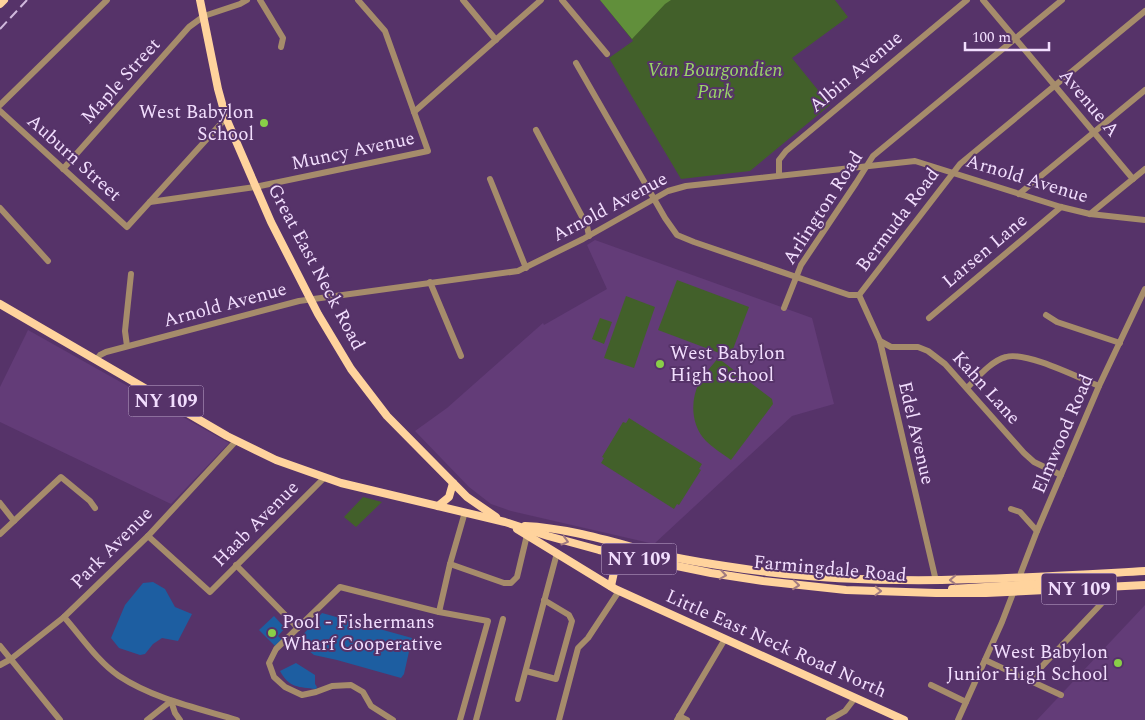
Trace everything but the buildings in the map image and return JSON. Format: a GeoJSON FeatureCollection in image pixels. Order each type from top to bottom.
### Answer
{"type":"FeatureCollection","features":[{"type":"Feature","properties":{"kind":"main road"},"geometry":{"type":"LineString","coordinates":[[0,4],[4,0]]}},
{"type":"Feature","properties":{"kind":"main road","name":"Great East Neck Road"},"geometry":{"type":"LineString","coordinates":[[200,0],[218,89],[226,118],[284,250],[342,355],[375,402],[404,434],[479,507],[505,522]]}},
{"type":"Feature","properties":{"kind":"main road","name":"NY 109"},"geometry":{"type":"LineString","coordinates":[[0,304],[236,441],[276,460],[324,478],[505,522]]}},
{"type":"Feature","properties":{"kind":"main road"},"geometry":{"type":"LineString","coordinates":[[438,506],[449,497],[453,483]]}},
{"type":"Feature","properties":{"kind":"main road","name":"Farmingdale Road"},"geometry":{"type":"LineString","coordinates":[[505,522],[548,536],[618,554],[702,572],[772,582],[846,590],[936,593],[1017,585]]}},
{"type":"Feature","properties":{"kind":"main road","name":"Little East Neck Road North"},"geometry":{"type":"LineString","coordinates":[[505,522],[619,591],[904,720]]}},
{"type":"Feature","properties":{"kind":"main road","name":"Farmingdale Road"},"geometry":{"type":"LineString","coordinates":[[518,525],[549,527],[668,556],[749,570],[850,579],[936,580],[1017,585],[1107,587],[1145,585]]}},
{"type":"Feature","properties":{"kind":"main road"},"geometry":{"type":"LineString","coordinates":[[610,586],[618,554]]}},
{"type":"Feature","properties":{"kind":"main road","name":"NY 109"},"geometry":{"type":"LineString","coordinates":[[1017,585],[1070,581],[1104,573],[1145,571]]}},
{"type":"Feature","properties":{"kind":"street"},"geometry":{"type":"LineString","coordinates":[[0,105],[106,0]]}},
{"type":"Feature","properties":{"kind":"street"},"geometry":{"type":"LineString","coordinates":[[204,16],[247,0]]}},
{"type":"Feature","properties":{"kind":"street"},"geometry":{"type":"LineString","coordinates":[[260,0],[284,38],[281,47]]}},
{"type":"Feature","properties":{"kind":"street"},"geometry":{"type":"LineString","coordinates":[[358,0],[384,31],[414,112]]}},
{"type":"Feature","properties":{"kind":"street"},"geometry":{"type":"LineString","coordinates":[[463,0],[496,40]]}},
{"type":"Feature","properties":{"kind":"street","name":"Muncy Avenue"},"geometry":{"type":"LineString","coordinates":[[150,202],[255,187],[428,151],[414,112],[541,0]]}},
{"type":"Feature","properties":{"kind":"street"},"geometry":{"type":"LineString","coordinates":[[562,0],[607,54]]}},
{"type":"Feature","properties":{"kind":"street","name":"Albin Avenue"},"geometry":{"type":"LineString","coordinates":[[779,175],[779,160],[786,151],[967,0]]}},
{"type":"Feature","properties":{"kind":"street","name":"Avenue A"},"geometry":{"type":"LineString","coordinates":[[984,0],[1133,179]]}},
{"type":"Feature","properties":{"kind":"street","name":"Arlington Road"},"geometry":{"type":"LineString","coordinates":[[784,308],[801,265],[873,156],[1062,0]]}},
{"type":"Feature","properties":{"kind":"street","name":"Bermuda Road"},"geometry":{"type":"LineString","coordinates":[[859,295],[960,164],[1145,11]]}},
{"type":"Feature","properties":{"kind":"street","name":"Maple Street"},"geometry":{"type":"LineString","coordinates":[[63,169],[189,27],[204,16]]}},
{"type":"Feature","properties":{"kind":"street"},"geometry":{"type":"LineString","coordinates":[[576,63],[653,199],[677,235],[849,295],[859,295]]}},
{"type":"Feature","properties":{"kind":"street"},"geometry":{"type":"LineString","coordinates":[[1019,194],[1145,90]]}},
{"type":"Feature","properties":{"kind":"street","name":"Auburn Street"},"geometry":{"type":"LineString","coordinates":[[0,111],[127,227],[150,202]]}},
{"type":"Feature","properties":{"kind":"street"},"geometry":{"type":"LineString","coordinates":[[150,202],[226,118]]}},
{"type":"Feature","properties":{"kind":"street"},"geometry":{"type":"LineString","coordinates":[[536,130],[586,226],[589,236]]}},
{"type":"Feature","properties":{"kind":"street","name":"Arnold Avenue"},"geometry":{"type":"LineString","coordinates":[[96,360],[104,353],[127,346],[310,300],[511,272],[526,268],[589,236],[653,199],[682,187],[915,161],[1061,207],[1090,214],[1145,220]]}},
{"type":"Feature","properties":{"kind":"street"},"geometry":{"type":"LineString","coordinates":[[1090,214],[1145,169]]}},
{"type":"Feature","properties":{"kind":"street"},"geometry":{"type":"LineString","coordinates":[[490,179],[526,268]]}},
{"type":"Feature","properties":{"kind":"street","name":"Larsen Lane"},"geometry":{"type":"LineString","coordinates":[[929,318],[1061,207]]}},
{"type":"Feature","properties":{"kind":"street"},"geometry":{"type":"LineString","coordinates":[[0,208],[48,261]]}},
{"type":"Feature","properties":{"kind":"street"},"geometry":{"type":"LineString","coordinates":[[127,346],[126,331],[130,274]]}},
{"type":"Feature","properties":{"kind":"street"},"geometry":{"type":"LineString","coordinates":[[430,282],[461,356]]}},
{"type":"Feature","properties":{"kind":"street","name":"Elmwood Road"},"geometry":{"type":"LineString","coordinates":[[958,720],[1017,585],[1061,475],[1145,289]]}},
{"type":"Feature","properties":{"kind":"street","name":"Edel Avenue"},"geometry":{"type":"LineString","coordinates":[[859,295],[880,341],[936,580]]}},
{"type":"Feature","properties":{"kind":"street"},"geometry":{"type":"LineString","coordinates":[[1046,315],[1057,322],[1120,343]]}},
{"type":"Feature","properties":{"kind":"street","name":"Kahn Lane"},"geometry":{"type":"LineString","coordinates":[[880,341],[891,347],[918,347],[928,351],[946,364],[1034,462],[1061,475]]}},
{"type":"Feature","properties":{"kind":"street"},"geometry":{"type":"LineString","coordinates":[[967,388],[996,362],[1006,357],[1015,356],[1028,357],[1100,386]]}},
{"type":"Feature","properties":{"kind":"street","name":"Park Avenue"},"geometry":{"type":"LineString","coordinates":[[0,665],[64,617],[148,536],[236,441]]}},
{"type":"Feature","properties":{"kind":"street"},"geometry":{"type":"LineString","coordinates":[[0,534],[61,478],[90,501],[95,508]]}},
{"type":"Feature","properties":{"kind":"street","name":"Haab Avenue"},"geometry":{"type":"LineString","coordinates":[[148,536],[210,592],[324,478]]}},
{"type":"Feature","properties":{"kind":"street"},"geometry":{"type":"LineString","coordinates":[[0,503],[14,521]]}},
{"type":"Feature","properties":{"kind":"street"},"geometry":{"type":"LineString","coordinates":[[1011,509],[1020,512],[1037,531]]}},
{"type":"Feature","properties":{"kind":"street"},"geometry":{"type":"LineString","coordinates":[[439,612],[465,512]]}},
{"type":"Feature","properties":{"kind":"street"},"geometry":{"type":"LineString","coordinates":[[450,564],[504,583],[511,583],[517,577],[527,535]]}},
{"type":"Feature","properties":{"kind":"street"},"geometry":{"type":"LineString","coordinates":[[518,699],[557,553]]}},
{"type":"Feature","properties":{"kind":"street"},"geometry":{"type":"LineString","coordinates":[[236,565],[298,628]]}},
{"type":"Feature","properties":{"kind":"street"},"geometry":{"type":"LineString","coordinates":[[393,720],[371,706],[363,692],[351,685],[332,686],[302,695],[285,687],[274,677],[268,662],[276,649],[340,587],[439,612],[488,621],[460,720]]}},
{"type":"Feature","properties":{"kind":"street"},"geometry":{"type":"LineString","coordinates":[[1029,680],[1101,604],[1106,596],[1107,587]]}},
{"type":"Feature","properties":{"kind":"street"},"geometry":{"type":"LineString","coordinates":[[559,720],[578,648],[588,638],[619,591]]}},
{"type":"Feature","properties":{"kind":"street"},"geometry":{"type":"LineString","coordinates":[[526,671],[556,679],[572,621],[569,615],[544,600]]}},
{"type":"Feature","properties":{"kind":"street"},"geometry":{"type":"LineString","coordinates":[[64,617],[98,656],[119,676],[171,701],[237,720]]}},
{"type":"Feature","properties":{"kind":"street"},"geometry":{"type":"LineString","coordinates":[[476,720],[503,619]]}},
{"type":"Feature","properties":{"kind":"street"},"geometry":{"type":"LineString","coordinates":[[688,720],[678,718],[725,639]]}},
{"type":"Feature","properties":{"kind":"street"},"geometry":{"type":"LineString","coordinates":[[0,646],[60,720]]}},
{"type":"Feature","properties":{"kind":"street"},"geometry":{"type":"LineString","coordinates":[[985,660],[1061,695]]}},
{"type":"Feature","properties":{"kind":"street"},"geometry":{"type":"LineString","coordinates":[[931,685],[966,702]]}},
{"type":"Feature","properties":{"kind":"street"},"geometry":{"type":"LineString","coordinates":[[829,720],[846,711],[854,698]]}},
{"type":"Feature","properties":{"kind":"street"},"geometry":{"type":"LineString","coordinates":[[147,720],[171,701]]}},
{"type":"Feature","properties":{"kind":"street"},"geometry":{"type":"LineString","coordinates":[[171,701],[175,713],[180,720]]}},
{"type":"Feature","properties":{"kind":"shaded area","name":"West Babylon High School"},"geometry":{"type":"Polygon","coordinates":[[[595,240],[812,318],[834,404],[792,416],[654,544],[511,511],[491,504],[469,487],[415,431],[447,408],[543,323],[544,325],[607,289],[587,245],[595,240]]]}},
{"type":"Feature","properties":{"kind":"shaded area"},"geometry":{"type":"Polygon","coordinates":[[[28,330],[229,443],[171,504],[0,422],[0,387],[28,330]]]}},
{"type":"Feature","properties":{"kind":"shaded area","name":"West Babylon Junior High School"},"geometry":{"type":"Polygon","coordinates":[[[1145,605],[1145,720],[1037,720],[1145,605]]]}},
{"type":"Feature","properties":{"kind":"green space","name":"Van Bourgondien Park"},"geometry":{"type":"Polygon","coordinates":[[[600,0],[835,0],[848,17],[792,58],[830,105],[750,171],[681,179],[609,58],[633,41],[600,0]]]}},
{"type":"Feature","properties":{"kind":"green space"},"geometry":{"type":"Polygon","coordinates":[[[600,0],[671,0],[632,39],[600,0]]]}},
{"type":"Feature","properties":{"kind":"green space"},"geometry":{"type":"Polygon","coordinates":[[[677,280],[749,307],[730,357],[658,330],[677,280]]]}},
{"type":"Feature","properties":{"kind":"green space"},"geometry":{"type":"Polygon","coordinates":[[[626,296],[655,307],[634,368],[604,358],[626,296]]]}},
{"type":"Feature","properties":{"kind":"green space"},"geometry":{"type":"Polygon","coordinates":[[[600,318],[612,322],[604,344],[592,339],[600,318]]]}},
{"type":"Feature","properties":{"kind":"green space"},"geometry":{"type":"Polygon","coordinates":[[[718,358],[772,399],[773,404],[731,460],[706,441],[697,428],[695,421],[693,405],[696,390],[718,358]]]}},
{"type":"Feature","properties":{"kind":"green space"},"geometry":{"type":"Polygon","coordinates":[[[629,418],[702,464],[699,469],[701,470],[679,505],[677,504],[674,509],[601,463],[604,458],[602,457],[623,422],[626,423],[629,418]]]}},
{"type":"Feature","properties":{"kind":"green space"},"geometry":{"type":"Polygon","coordinates":[[[363,497],[382,502],[356,527],[344,517],[363,497]]]}},
{"type":"Feature","properties":{"kind":"water"},"geometry":{"type":"Polygon","coordinates":[[[153,582],[165,589],[175,607],[192,614],[178,641],[162,638],[153,644],[145,654],[140,655],[119,648],[111,638],[125,605],[143,583],[153,582]]]}},
{"type":"Feature","properties":{"kind":"water"},"geometry":{"type":"Polygon","coordinates":[[[322,613],[412,638],[404,674],[401,678],[314,655],[303,646],[300,641],[301,637],[322,613]]]}},
{"type":"Feature","properties":{"kind":"water","name":"Pool - Fishermans Wharf Cooperative"},"geometry":{"type":"Polygon","coordinates":[[[274,616],[285,628],[278,636],[282,640],[275,646],[259,630],[274,616]]]}},
{"type":"Feature","properties":{"kind":"water"},"geometry":{"type":"Polygon","coordinates":[[[296,663],[315,675],[316,689],[295,686],[283,677],[280,671],[296,663]]]}},
{"type":"Feature","properties":{"kind":"railway"},"geometry":{"type":"LineString","coordinates":[[0,29],[27,0]]}},
{"type":"Feature","properties":{"kind":"place","name":"West Babylon School"},"geometry":{"type":"Point","coordinates":[264,123]}},
{"type":"Feature","properties":{"kind":"place","name":"West Babylon High School"},"geometry":{"type":"Point","coordinates":[660,364]}},
{"type":"Feature","properties":{"kind":"place","name":"Pool - Fishermans Wharf Cooperative"},"geometry":{"type":"Point","coordinates":[272,633]}},
{"type":"Feature","properties":{"kind":"place","name":"West Babylon Junior High School"},"geometry":{"type":"Point","coordinates":[1118,663]}}]}
